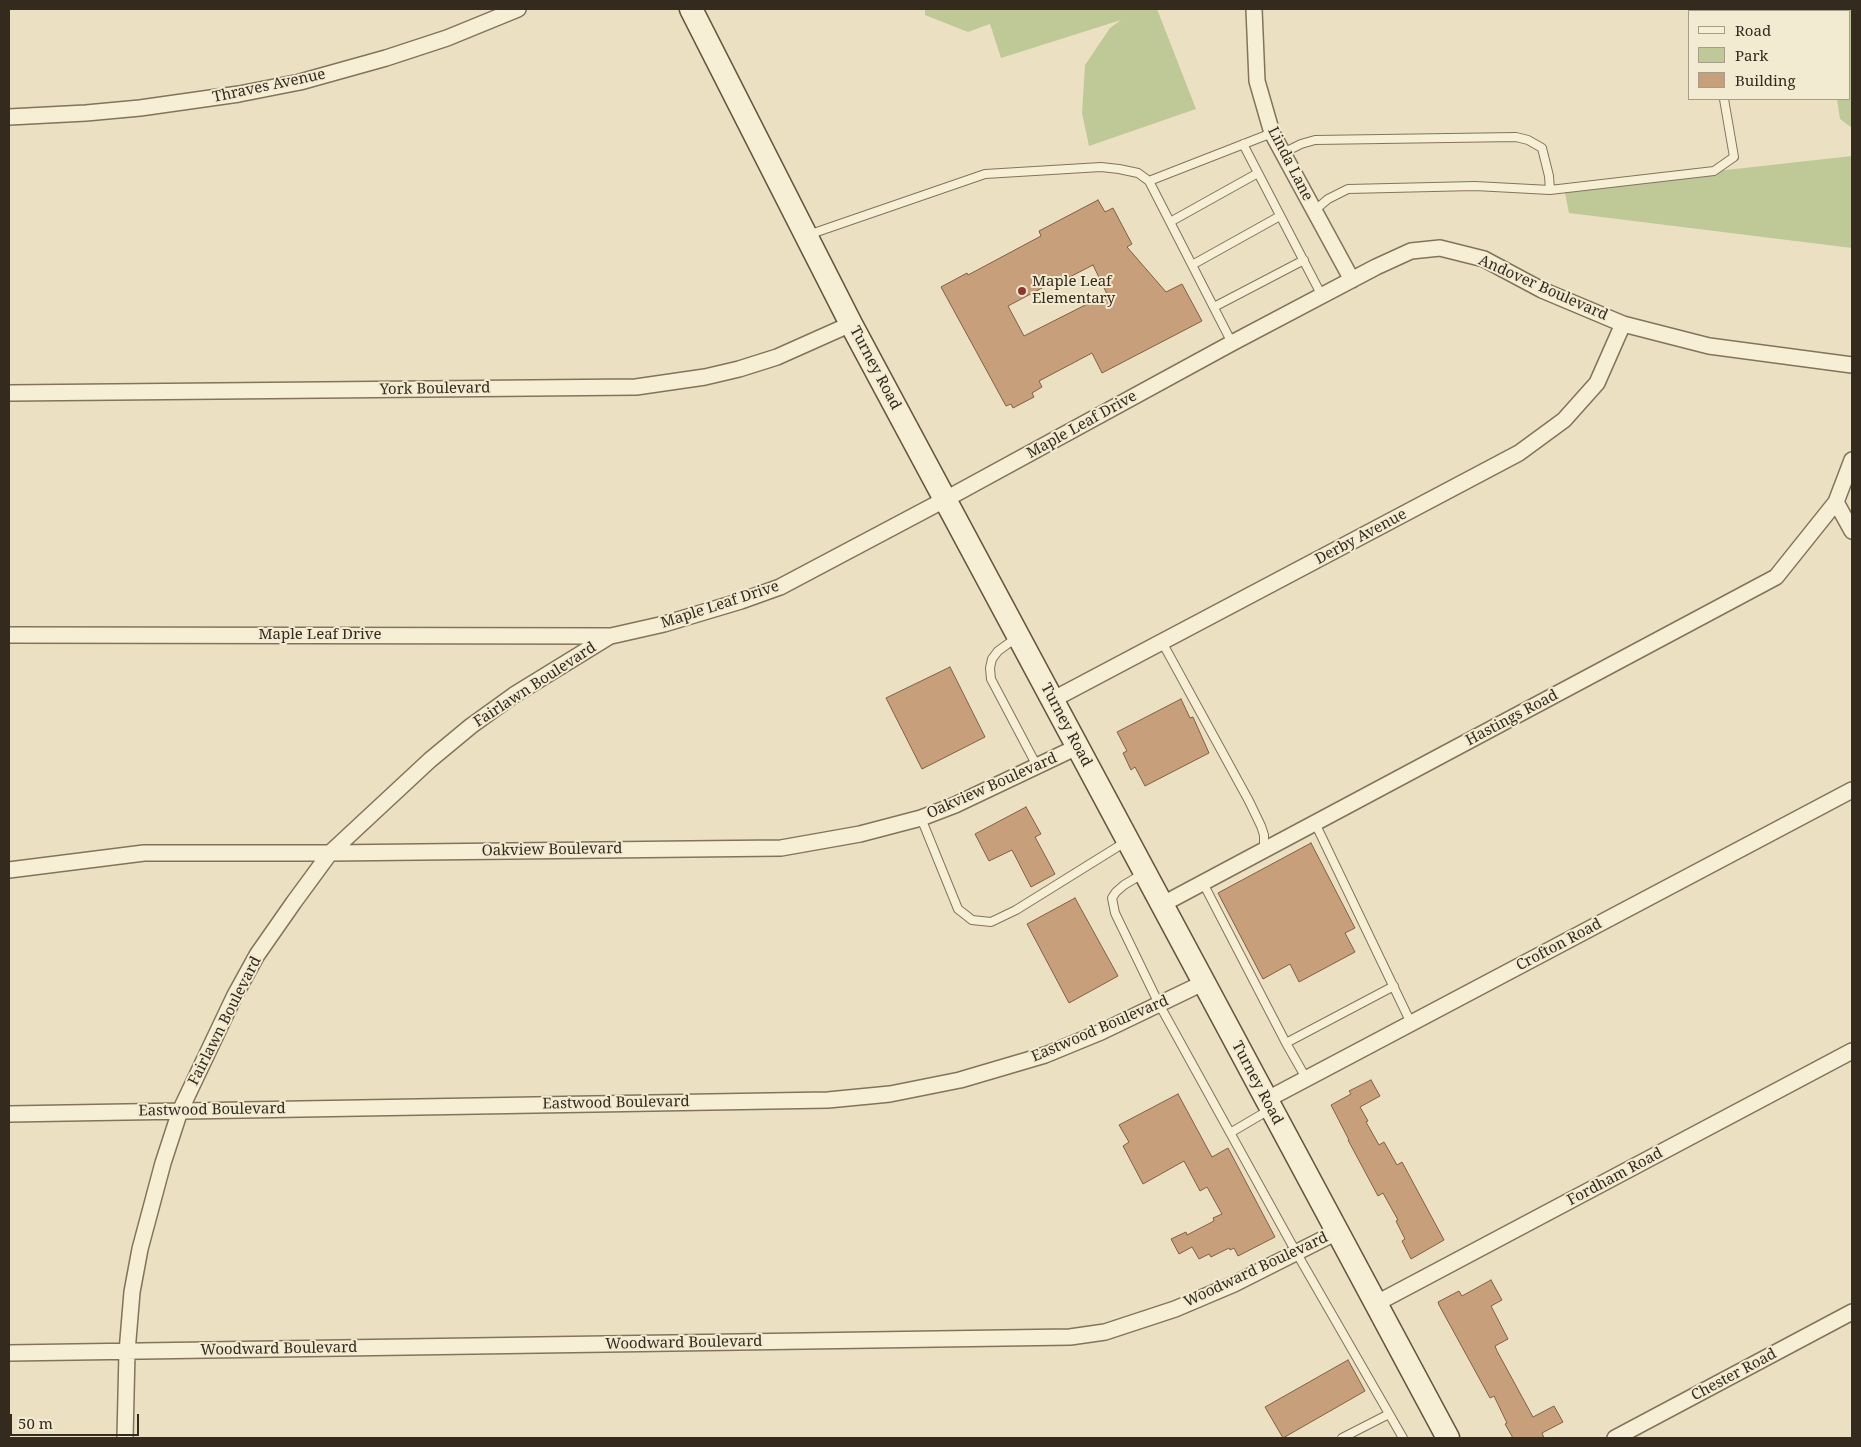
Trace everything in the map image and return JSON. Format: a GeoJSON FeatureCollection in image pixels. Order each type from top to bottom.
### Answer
{"type":"FeatureCollection","features":[{"type":"Feature","properties":{"kind":"main road","name":"Turney Road"},"geometry":{"type":"LineString","coordinates":[[691,9],[851,324],[1146,872],[1268,1104],[1377,1303],[1442,1436]]}},
{"type":"Feature","properties":{"kind":"street","name":"Thraves Avenue"},"geometry":{"type":"LineString","coordinates":[[9,117],[140,108],[240,94],[300,82],[386,58],[447,38],[518,9]]}},
{"type":"Feature","properties":{"kind":"street","name":"Linda Lane"},"geometry":{"type":"LineString","coordinates":[[1254,9],[1257,81],[1272,133],[1352,280]]}},
{"type":"Feature","properties":{"kind":"street","name":"Maple Leaf Drive"},"geometry":{"type":"LineString","coordinates":[[9,635],[611,636],[698,614],[780,587],[1352,280],[1411,251],[1440,248]]}},
{"type":"Feature","properties":{"kind":"street","name":"Andover Boulevard"},"geometry":{"type":"LineString","coordinates":[[1440,248],[1484,259],[1542,290],[1623,324],[1708,346],[1852,365]]}},
{"type":"Feature","properties":{"kind":"street","name":"York Boulevard"},"geometry":{"type":"LineString","coordinates":[[9,393],[636,386],[705,377],[738,369],[777,357],[851,324]]}},
{"type":"Feature","properties":{"kind":"street","name":"Derby Avenue"},"geometry":{"type":"LineString","coordinates":[[1052,700],[1519,453],[1564,420],[1597,383],[1623,324]]}},
{"type":"Feature","properties":{"kind":"street","name":"Hastings Road"},"geometry":{"type":"LineString","coordinates":[[1163,904],[1776,577],[1836,502],[1852,460]]}},
{"type":"Feature","properties":{"kind":"street"},"geometry":{"type":"LineString","coordinates":[[1836,502],[1852,531]]}},
{"type":"Feature","properties":{"kind":"street","name":"Fairlawn Boulevard"},"geometry":{"type":"LineString","coordinates":[[125,1438],[127,1352],[132,1292],[140,1249],[163,1163],[180,1110],[235,995],[257,955],[330,853],[430,760],[471,726],[514,695],[611,636]]}},
{"type":"Feature","properties":{"kind":"street","name":"Oakview Boulevard"},"geometry":{"type":"LineString","coordinates":[[9,870],[144,853],[781,848],[851,836],[921,818],[954,805],[1078,747]]}},
{"type":"Feature","properties":{"kind":"street","name":"Crofton Road"},"geometry":{"type":"LineString","coordinates":[[1268,1104],[1306,1078],[1852,790]]}},
{"type":"Feature","properties":{"kind":"street","name":"Eastwood Boulevard"},"geometry":{"type":"LineString","coordinates":[[9,1114],[818,1100],[890,1094],[960,1080],[1045,1055],[1102,1032],[1203,982]]}},
{"type":"Feature","properties":{"kind":"street","name":"Fordham Road"},"geometry":{"type":"LineString","coordinates":[[1377,1303],[1852,1051]]}},
{"type":"Feature","properties":{"kind":"street","name":"Woodward Boulevard"},"geometry":{"type":"LineString","coordinates":[[9,1353],[1070,1337],[1105,1332],[1175,1308],[1234,1284],[1337,1232]]}},
{"type":"Feature","properties":{"kind":"street","name":"Chester Road"},"geometry":{"type":"LineString","coordinates":[[1615,1438],[1852,1312]]}},
{"type":"Feature","properties":{"kind":"lane"},"geometry":{"type":"LineString","coordinates":[[1314,211],[1328,199],[1348,188],[1475,186],[1550,190],[1714,171],[1734,157],[1724,100]]}},
{"type":"Feature","properties":{"kind":"lane"},"geometry":{"type":"LineString","coordinates":[[1149,181],[1272,133]]}},
{"type":"Feature","properties":{"kind":"lane"},"geometry":{"type":"LineString","coordinates":[[1283,153],[1301,144],[1315,140],[1516,138],[1528,140],[1542,148],[1548,168],[1550,190]]}},
{"type":"Feature","properties":{"kind":"lane"},"geometry":{"type":"LineString","coordinates":[[1243,144],[1322,296]]}},
{"type":"Feature","properties":{"kind":"lane"},"geometry":{"type":"LineString","coordinates":[[806,236],[986,174],[1101,167],[1138,173],[1149,181],[1232,343]]}},
{"type":"Feature","properties":{"kind":"lane"},"geometry":{"type":"LineString","coordinates":[[1170,222],[1258,173]]}},
{"type":"Feature","properties":{"kind":"lane"},"geometry":{"type":"LineString","coordinates":[[1192,266],[1280,216]]}},
{"type":"Feature","properties":{"kind":"lane"},"geometry":{"type":"LineString","coordinates":[[1214,307],[1304,260]]}},
{"type":"Feature","properties":{"kind":"lane"},"geometry":{"type":"LineString","coordinates":[[1019,636],[998,651],[992,659],[990,673],[994,687],[1037,766]]}},
{"type":"Feature","properties":{"kind":"lane"},"geometry":{"type":"LineString","coordinates":[[1162,642],[1257,818],[1264,835],[1264,850]]}},
{"type":"Feature","properties":{"kind":"lane"},"geometry":{"type":"LineString","coordinates":[[921,818],[958,908],[972,920],[991,922],[1016,910],[1128,840]]}},
{"type":"Feature","properties":{"kind":"lane"},"geometry":{"type":"LineString","coordinates":[[1315,823],[1412,1023]]}},
{"type":"Feature","properties":{"kind":"lane"},"geometry":{"type":"LineString","coordinates":[[1146,872],[1116,892],[1112,898],[1112,906],[1159,1004],[1296,1252],[1403,1438]]}},
{"type":"Feature","properties":{"kind":"lane"},"geometry":{"type":"LineString","coordinates":[[1203,883],[1306,1078]]}},
{"type":"Feature","properties":{"kind":"lane"},"geometry":{"type":"LineString","coordinates":[[1286,1043],[1394,986]]}},
{"type":"Feature","properties":{"kind":"lane"},"geometry":{"type":"LineString","coordinates":[[1230,1133],[1268,1104]]}},
{"type":"Feature","properties":{"kind":"lane"},"geometry":{"type":"LineString","coordinates":[[1342,1438],[1389,1414]]}},
{"type":"Feature","properties":{"kind":"green space"},"geometry":{"type":"Polygon","coordinates":[[[925,9],[1157,9],[1196,109],[1089,146],[1082,113],[1085,65],[1110,28],[1121,20],[1001,58],[990,24],[968,32],[925,15],[925,9]]]}},
{"type":"Feature","properties":{"kind":"green space"},"geometry":{"type":"Polygon","coordinates":[[[1852,9],[1852,128],[1840,119],[1837,100],[1851,100],[1851,10],[1825,10],[1852,9]]]}},
{"type":"Feature","properties":{"kind":"green space"},"geometry":{"type":"Polygon","coordinates":[[[1852,156],[1852,248],[1569,213],[1564,188],[1852,156]]]}},
{"type":"Feature","properties":{"kind":"building"},"geometry":{"type":"Polygon","coordinates":[[[1098,200],[1105,212],[1113,208],[1132,244],[1127,247],[1166,292],[1182,284],[1202,321],[1102,373],[1092,353],[1039,381],[1042,387],[1032,393],[1034,397],[1013,408],[1011,404],[1006,406],[941,287],[967,273],[968,275],[1041,236],[1039,231],[1098,200]],[[1093,265],[1058,283],[1057,280],[1008,306],[1024,336],[1107,294],[1093,265]]]}},
{"type":"Feature","properties":{"kind":"building"},"geometry":{"type":"Polygon","coordinates":[[[950,667],[985,737],[922,769],[886,698],[950,667]]]}},
{"type":"Feature","properties":{"kind":"building"},"geometry":{"type":"Polygon","coordinates":[[[1181,699],[1190,718],[1193,717],[1209,753],[1145,786],[1135,767],[1131,770],[1123,753],[1127,751],[1117,732],[1181,699]]]}},
{"type":"Feature","properties":{"kind":"building"},"geometry":{"type":"Polygon","coordinates":[[[1026,807],[1041,834],[1035,837],[1055,874],[1031,887],[1012,850],[989,861],[975,834],[1026,807]]]}},
{"type":"Feature","properties":{"kind":"building"},"geometry":{"type":"Polygon","coordinates":[[[1311,843],[1355,928],[1345,933],[1355,952],[1299,982],[1290,964],[1263,979],[1218,893],[1311,843]]]}},
{"type":"Feature","properties":{"kind":"building"},"geometry":{"type":"Polygon","coordinates":[[[1075,898],[1118,976],[1069,1003],[1027,924],[1075,898]]]}},
{"type":"Feature","properties":{"kind":"building"},"geometry":{"type":"Polygon","coordinates":[[[1371,1080],[1380,1096],[1360,1107],[1368,1121],[1366,1122],[1379,1145],[1384,1142],[1397,1165],[1402,1162],[1444,1240],[1411,1259],[1402,1241],[1405,1239],[1396,1221],[1398,1220],[1383,1193],[1378,1196],[1331,1105],[1351,1094],[1349,1091],[1371,1080]]]}},
{"type":"Feature","properties":{"kind":"building"},"geometry":{"type":"Polygon","coordinates":[[[1178,1094],[1212,1157],[1228,1148],[1275,1237],[1238,1256],[1234,1248],[1230,1250],[1229,1248],[1211,1257],[1209,1254],[1199,1259],[1192,1247],[1179,1254],[1171,1239],[1186,1232],[1187,1235],[1214,1221],[1213,1218],[1222,1214],[1207,1187],[1200,1191],[1184,1161],[1143,1184],[1123,1146],[1129,1142],[1119,1125],[1178,1094]]]}},
{"type":"Feature","properties":{"kind":"building"},"geometry":{"type":"Polygon","coordinates":[[[1491,1280],[1502,1300],[1491,1306],[1508,1339],[1495,1346],[1497,1351],[1533,1417],[1554,1406],[1563,1422],[1542,1433],[1544,1438],[1513,1438],[1505,1424],[1507,1423],[1494,1396],[1490,1398],[1439,1305],[1438,1302],[1459,1291],[1462,1296],[1491,1280]]]}},
{"type":"Feature","properties":{"kind":"building"},"geometry":{"type":"Polygon","coordinates":[[[1348,1360],[1365,1391],[1283,1438],[1265,1407],[1348,1360]]]}},
{"type":"Feature","properties":{"kind":"place","name":"Maple Leaf Elementary"},"geometry":{"type":"Point","coordinates":[1022,291]}}]}
